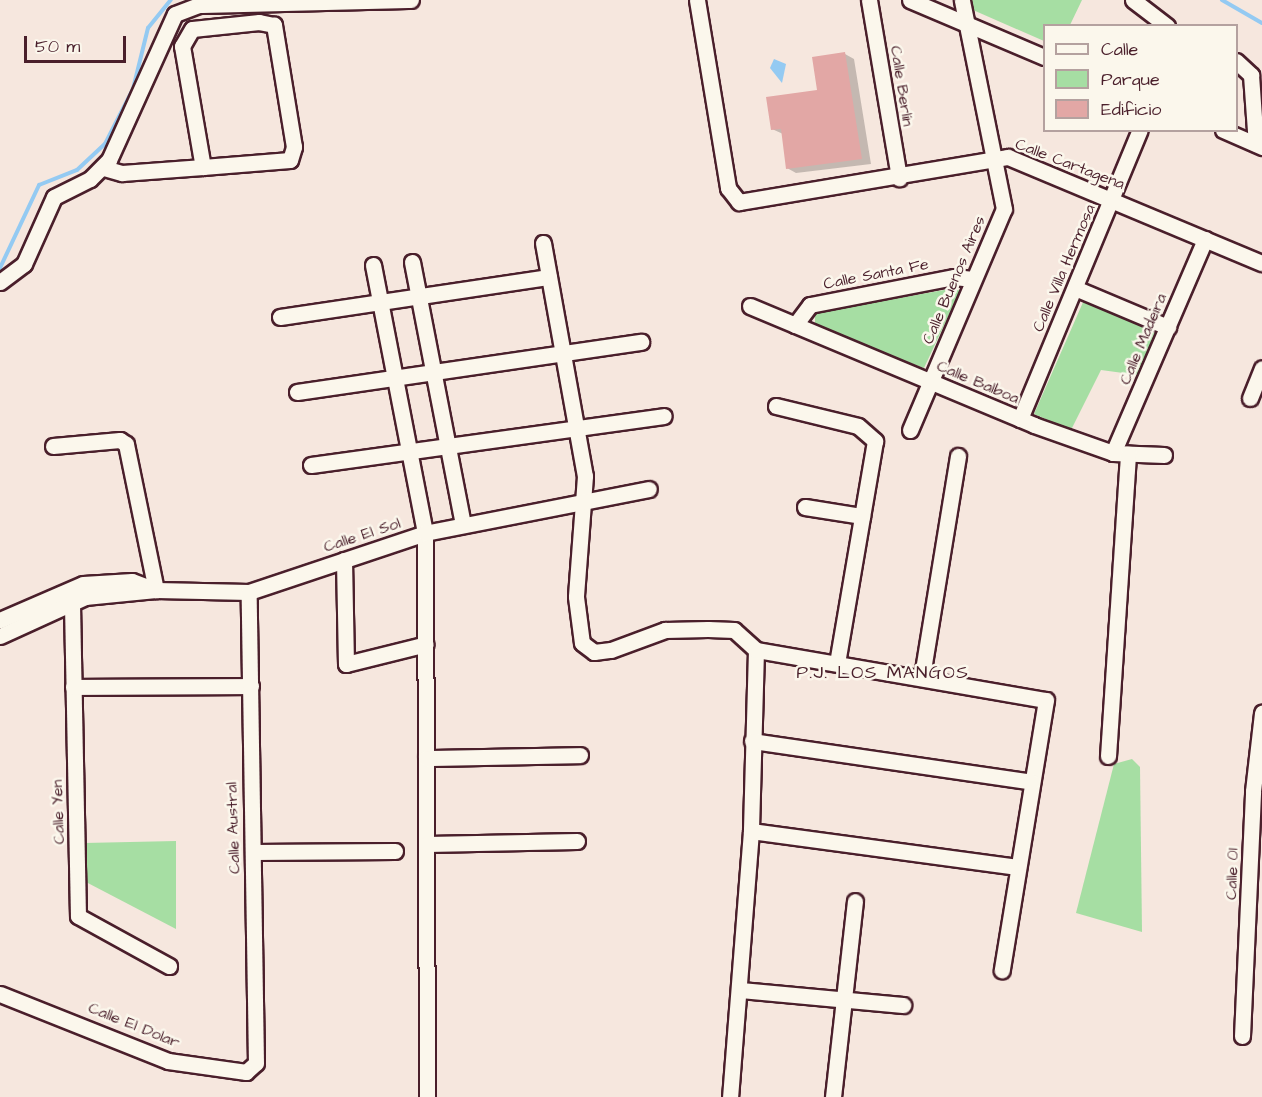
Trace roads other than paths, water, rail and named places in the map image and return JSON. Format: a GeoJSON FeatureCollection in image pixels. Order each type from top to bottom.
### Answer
{"type":"FeatureCollection","features":[{"type":"Feature","properties":{"kind":"street"},"geometry":{"type":"LineString","coordinates":[[0,282],[24,264],[54,196],[104,168],[136,111],[166,25],[182,9],[411,0]]}},
{"type":"Feature","properties":{"kind":"street","name":"Calle Cartagena"},"geometry":{"type":"LineString","coordinates":[[697,0],[728,188],[735,199],[750,202],[899,178],[1008,157],[1262,263]]}},
{"type":"Feature","properties":{"kind":"street","name":"Calle Berlín"},"geometry":{"type":"LineString","coordinates":[[870,0],[899,178]]}},
{"type":"Feature","properties":{"kind":"street"},"geometry":{"type":"LineString","coordinates":[[910,0],[1043,57]]}},
{"type":"Feature","properties":{"kind":"street","name":"Calle Buenos Aires"},"geometry":{"type":"LineString","coordinates":[[910,430],[1004,209],[962,0]]}},
{"type":"Feature","properties":{"kind":"street"},"geometry":{"type":"LineString","coordinates":[[1133,0],[1164,24]]}},
{"type":"Feature","properties":{"kind":"street"},"geometry":{"type":"LineString","coordinates":[[104,168],[122,173],[203,167],[290,160],[294,147],[274,25],[259,22],[192,29],[182,46],[203,167]]}},
{"type":"Feature","properties":{"kind":"street"},"geometry":{"type":"LineString","coordinates":[[1228,132],[1259,145],[1251,75],[1238,63]]}},
{"type":"Feature","properties":{"kind":"street","name":"Calle Villa Hermosa"},"geometry":{"type":"LineString","coordinates":[[1020,419],[1139,132]]}},
{"type":"Feature","properties":{"kind":"street","name":"Calle Madeira"},"geometry":{"type":"LineString","coordinates":[[1108,756],[1121,453],[1168,327],[1205,239]]}},
{"type":"Feature","properties":{"kind":"street"},"geometry":{"type":"LineString","coordinates":[[543,243],[585,476],[576,597],[582,644],[602,651],[665,630],[708,628],[734,630],[756,650],[922,676],[1046,700],[1002,970]]}},
{"type":"Feature","properties":{"kind":"street"},"geometry":{"type":"LineString","coordinates":[[412,262],[463,525]]}},
{"type":"Feature","properties":{"kind":"street"},"geometry":{"type":"LineString","coordinates":[[373,265],[425,533],[427,1097]]}},
{"type":"Feature","properties":{"kind":"street"},"geometry":{"type":"LineString","coordinates":[[280,317],[549,277]]}},
{"type":"Feature","properties":{"kind":"street","name":"Calle Santa Fe"},"geometry":{"type":"LineString","coordinates":[[795,325],[810,305],[954,277],[974,279]]}},
{"type":"Feature","properties":{"kind":"street"},"geometry":{"type":"LineString","coordinates":[[1075,288],[1168,327]]}},
{"type":"Feature","properties":{"kind":"street","name":"Calle Balboa"},"geometry":{"type":"LineString","coordinates":[[750,306],[1020,419],[1121,453],[1164,456]]}},
{"type":"Feature","properties":{"kind":"street"},"geometry":{"type":"LineString","coordinates":[[297,392],[641,342]]}},
{"type":"Feature","properties":{"kind":"street"},"geometry":{"type":"LineString","coordinates":[[1250,398],[1262,368]]}},
{"type":"Feature","properties":{"kind":"street"},"geometry":{"type":"LineString","coordinates":[[776,406],[858,426],[875,441],[837,663]]}},
{"type":"Feature","properties":{"kind":"street"},"geometry":{"type":"LineString","coordinates":[[311,465],[664,416]]}},
{"type":"Feature","properties":{"kind":"street"},"geometry":{"type":"LineString","coordinates":[[53,446],[120,440],[126,444],[156,590]]}},
{"type":"Feature","properties":{"kind":"street"},"geometry":{"type":"LineString","coordinates":[[922,676],[958,456]]}},
{"type":"Feature","properties":{"kind":"street","name":"Calle El Sol"},"geometry":{"type":"LineString","coordinates":[[156,590],[249,592],[425,533],[581,506],[649,489]]}},
{"type":"Feature","properties":{"kind":"street"},"geometry":{"type":"LineString","coordinates":[[805,507],[862,516]]}},
{"type":"Feature","properties":{"kind":"street"},"geometry":{"type":"LineString","coordinates":[[344,560],[346,664],[426,644]]}},
{"type":"Feature","properties":{"kind":"street"},"geometry":{"type":"LineString","coordinates":[[0,620],[82,584],[132,581],[156,590]]}},
{"type":"Feature","properties":{"kind":"street"},"geometry":{"type":"LineString","coordinates":[[0,636],[85,597],[156,590]]}},
{"type":"Feature","properties":{"kind":"street","name":"Calle Austral"},"geometry":{"type":"LineString","coordinates":[[249,592],[256,1063]]}},
{"type":"Feature","properties":{"kind":"street","name":"Calle Yen"},"geometry":{"type":"LineString","coordinates":[[72,604],[78,916],[169,966]]}},
{"type":"Feature","properties":{"kind":"street"},"geometry":{"type":"LineString","coordinates":[[730,1097],[751,831],[756,650]]}},
{"type":"Feature","properties":{"kind":"street"},"geometry":{"type":"LineString","coordinates":[[74,687],[251,686]]}},
{"type":"Feature","properties":{"kind":"street","name":"Calle 01"},"geometry":{"type":"LineString","coordinates":[[1242,1036],[1262,713]]}},
{"type":"Feature","properties":{"kind":"street"},"geometry":{"type":"LineString","coordinates":[[752,741],[1032,782]]}},
{"type":"Feature","properties":{"kind":"street"},"geometry":{"type":"LineString","coordinates":[[426,758],[580,755]]}},
{"type":"Feature","properties":{"kind":"street"},"geometry":{"type":"LineString","coordinates":[[751,831],[1018,867]]}},
{"type":"Feature","properties":{"kind":"street"},"geometry":{"type":"LineString","coordinates":[[427,844],[577,841]]}},
{"type":"Feature","properties":{"kind":"street"},"geometry":{"type":"LineString","coordinates":[[253,852],[395,851]]}},
{"type":"Feature","properties":{"kind":"street"},"geometry":{"type":"LineString","coordinates":[[833,1097],[846,1000],[855,901]]}},
{"type":"Feature","properties":{"kind":"street"},"geometry":{"type":"LineString","coordinates":[[1246,983],[1262,983]]}},
{"type":"Feature","properties":{"kind":"street"},"geometry":{"type":"LineString","coordinates":[[740,990],[903,1005]]}},
{"type":"Feature","properties":{"kind":"street","name":"Calle El Dolar"},"geometry":{"type":"LineString","coordinates":[[0,994],[168,1061],[246,1072],[256,1063]]}},
{"type":"Feature","properties":{"kind":"water"},"geometry":{"type":"Polygon","coordinates":[[[774,59],[786,64],[782,83],[770,68],[774,59]]]}},
{"type":"Feature","properties":{"kind":"waterway"},"geometry":{"type":"LineString","coordinates":[[0,268],[39,185],[77,170],[105,144],[133,89],[148,28],[171,0]]}},
{"type":"Feature","properties":{"kind":"waterway"},"geometry":{"type":"LineString","coordinates":[[1222,0],[1262,23]]}},
{"type":"Feature","properties":{"kind":"district","name":"P.J. LOS MANGOS"},"geometry":{"type":"Point","coordinates":[883,673]}}]}
